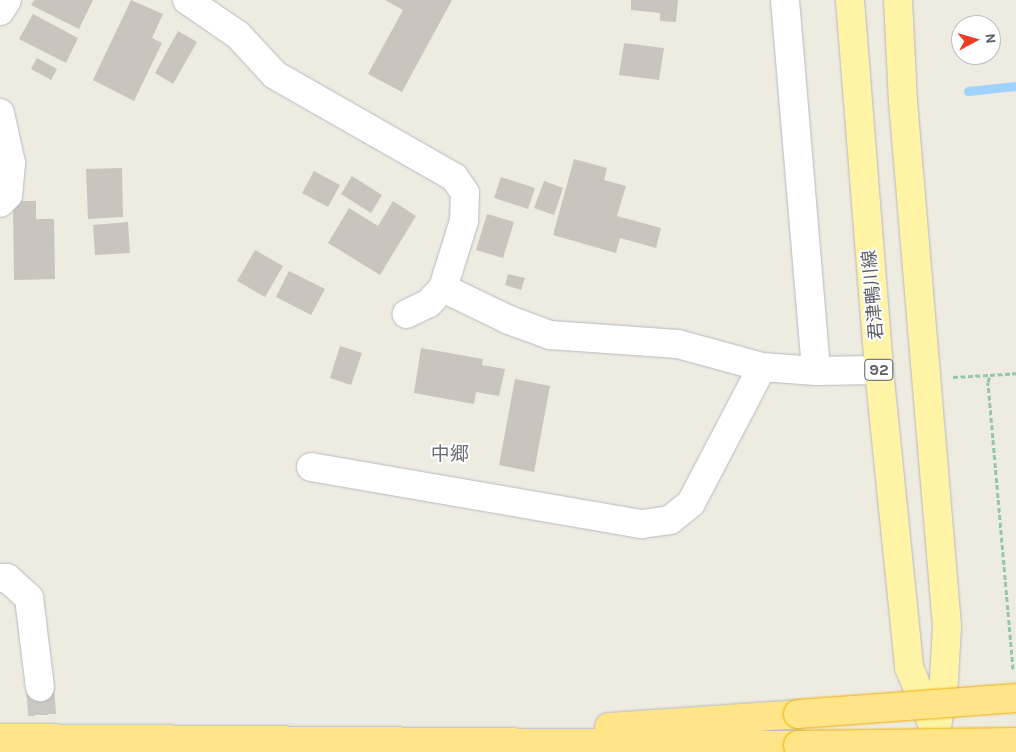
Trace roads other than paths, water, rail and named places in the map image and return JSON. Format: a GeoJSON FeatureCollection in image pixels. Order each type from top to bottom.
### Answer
{"type":"FeatureCollection","features":[{"type":"Feature","properties":{"kind":"highway"},"geometry":{"type":"LineString","coordinates":[[398,741],[798,714],[1015,687]]}},
{"type":"Feature","properties":{"kind":"highway"},"geometry":{"type":"LineString","coordinates":[[0,738],[798,745],[1016,742]]}},
{"type":"Feature","properties":{"kind":"main road","name":"君津鴨川線"},"geometry":{"type":"LineString","coordinates":[[850,0],[879,370],[909,667],[937,743]]}},
{"type":"Feature","properties":{"kind":"main road","name":"君津鴨川線"},"geometry":{"type":"LineString","coordinates":[[898,0],[903,101],[947,626],[944,680],[937,743]]}},
{"type":"Feature","properties":{"kind":"street"},"geometry":{"type":"LineString","coordinates":[[0,11],[7,0]]}},
{"type":"Feature","properties":{"kind":"street"},"geometry":{"type":"LineString","coordinates":[[187,0],[238,35],[274,75],[454,177],[465,193],[464,221],[444,288],[429,302],[406,314]]}},
{"type":"Feature","properties":{"kind":"street"},"geometry":{"type":"LineString","coordinates":[[785,0],[816,371]]}},
{"type":"Feature","properties":{"kind":"street"},"geometry":{"type":"LineString","coordinates":[[0,113],[12,163],[8,195],[0,203]]}},
{"type":"Feature","properties":{"kind":"street"},"geometry":{"type":"LineString","coordinates":[[444,288],[508,320],[550,334],[678,344],[762,367],[816,371],[879,370]]}},
{"type":"Feature","properties":{"kind":"street"},"geometry":{"type":"LineString","coordinates":[[310,467],[642,524],[670,520],[691,503],[762,367]]}},
{"type":"Feature","properties":{"kind":"street"},"geometry":{"type":"LineString","coordinates":[[0,578],[7,578],[29,598],[40,687]]}},
{"type":"Feature","properties":{"kind":"waterway"},"geometry":{"type":"LineString","coordinates":[[968,91],[1016,86]]}},
{"type":"Feature","properties":{"kind":"tunnel"},"geometry":{"type":"LineString","coordinates":[[40,687],[45,752]]}},
{"type":"Feature","properties":{"kind":"district","name":"中郷"},"geometry":{"type":"Point","coordinates":[450,455]}}]}
